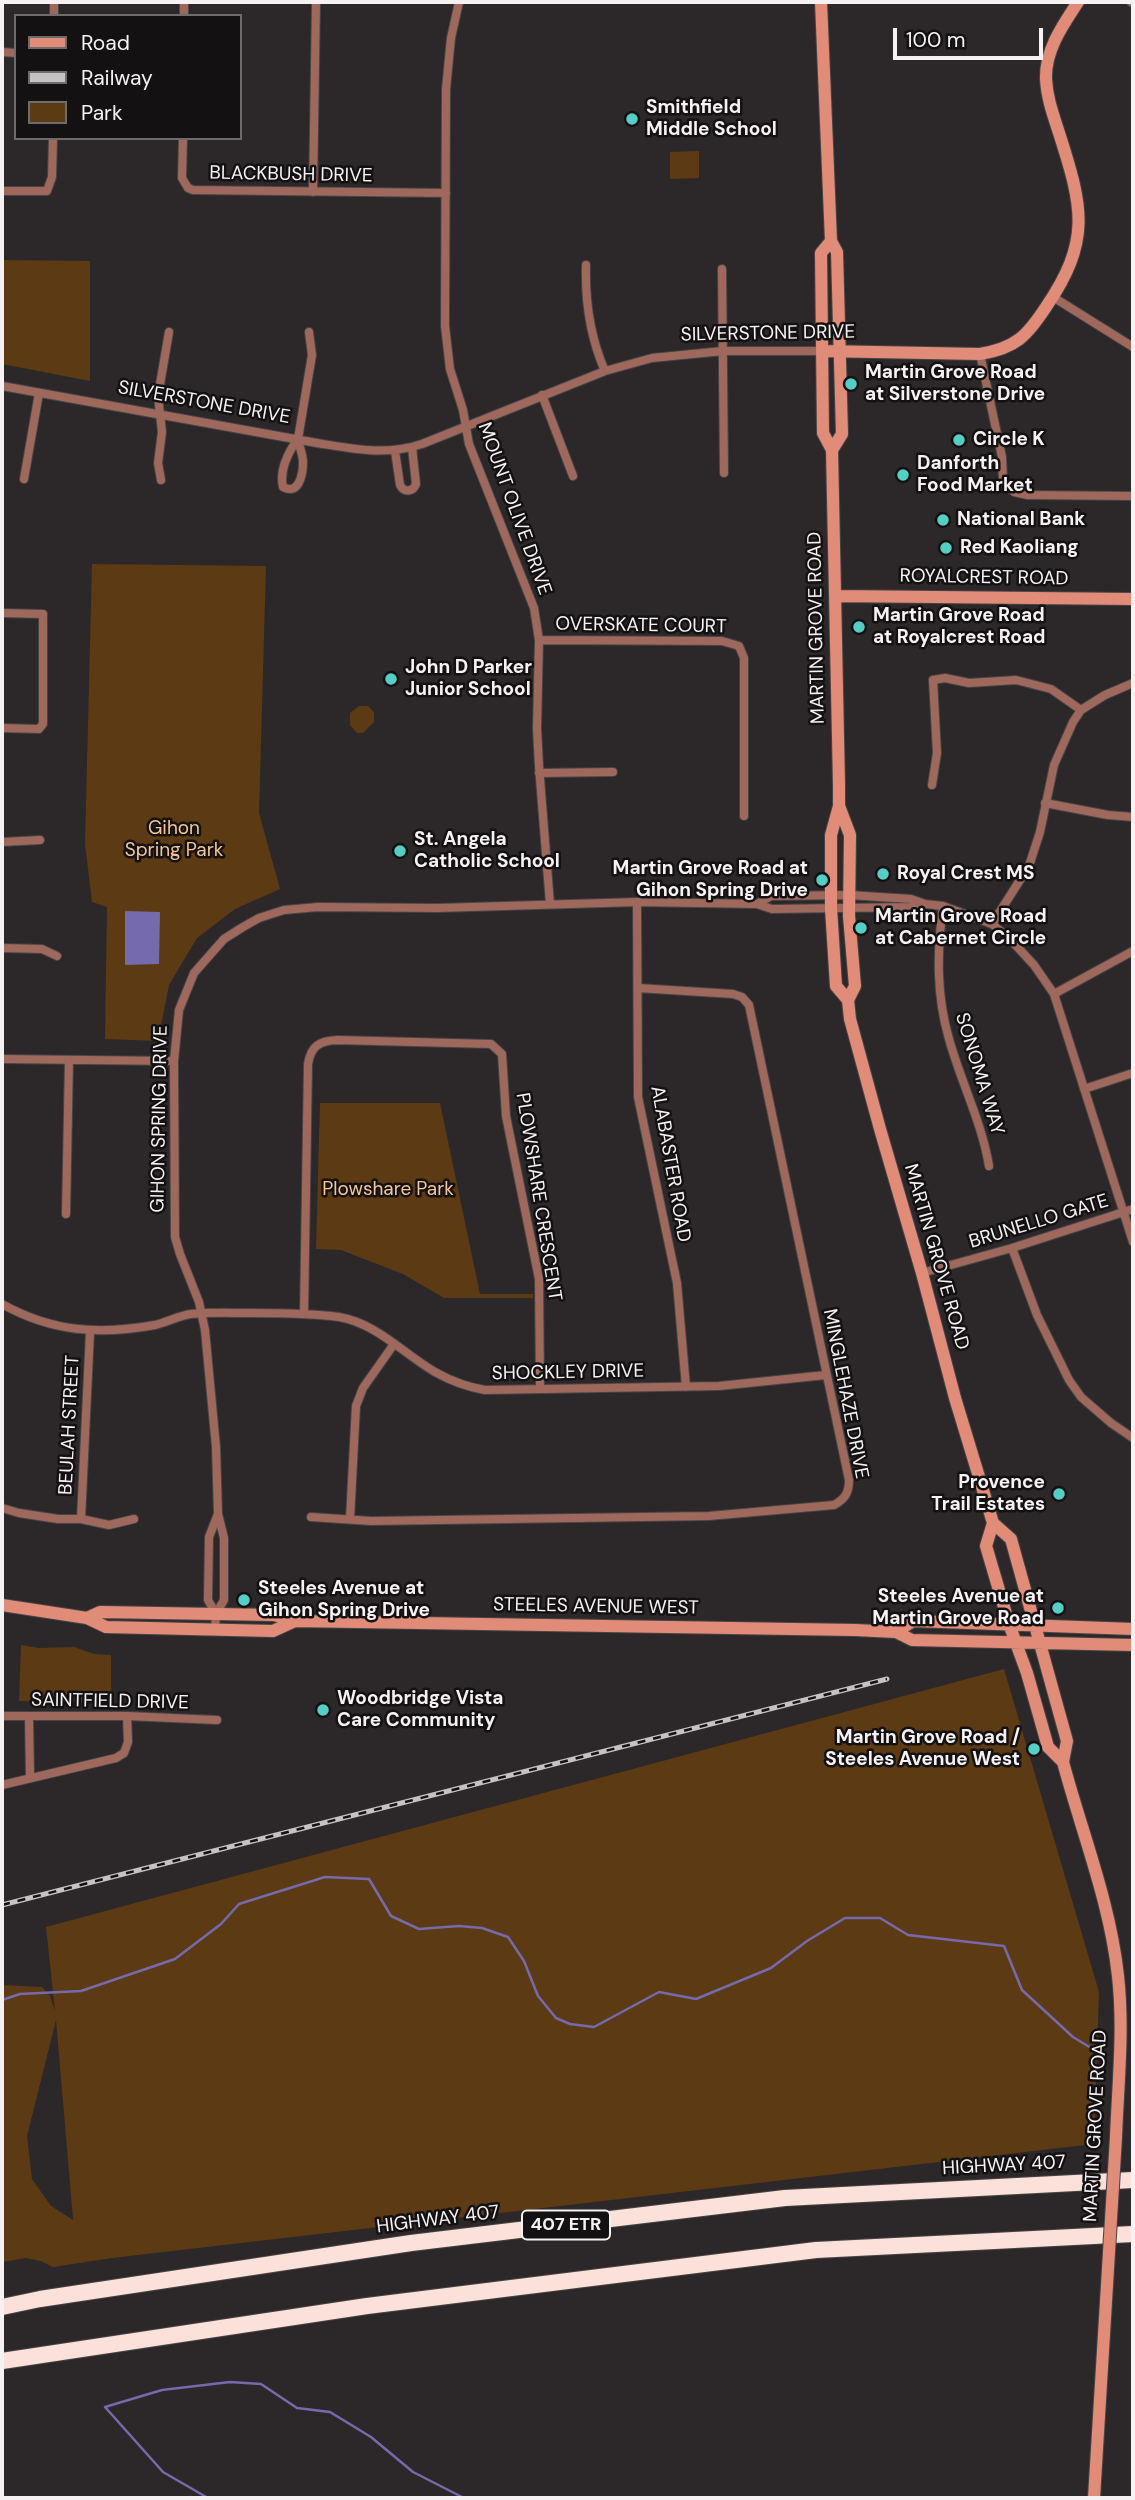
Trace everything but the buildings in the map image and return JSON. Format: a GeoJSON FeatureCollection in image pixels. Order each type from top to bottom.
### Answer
{"type":"FeatureCollection","features":[{"type":"Feature","properties":{"kind":"highway","name":"HIGHWAY 407"},"geometry":{"type":"LineString","coordinates":[[2,2307],[40,2299],[411,2244],[785,2198],[1133,2180]]}},
{"type":"Feature","properties":{"kind":"highway"},"geometry":{"type":"LineString","coordinates":[[2,2361],[367,2306],[816,2250],[1133,2234]]}},
{"type":"Feature","properties":{"kind":"main road","name":"MARTIN GROVE ROAD"},"geometry":{"type":"LineString","coordinates":[[821,2],[831,241],[837,252],[840,352],[842,435],[832,450]]}},
{"type":"Feature","properties":{"kind":"main road","name":"SILVERSTONE DRIVE"},"geometry":{"type":"LineString","coordinates":[[822,351],[980,354],[999,351],[1026,335],[1053,297],[1072,262],[1080,226],[1074,186],[1049,102],[1046,78],[1049,54],[1078,2]]}},
{"type":"Feature","properties":{"kind":"main road","name":"MARTIN GROVE ROAD"},"geometry":{"type":"LineString","coordinates":[[831,241],[821,253],[823,433],[832,450],[839,806],[831,835],[831,908],[836,986],[848,1000]]}},
{"type":"Feature","properties":{"kind":"main road","name":"ROYALCREST ROAD"},"geometry":{"type":"LineString","coordinates":[[835,596],[1133,599]]}},
{"type":"Feature","properties":{"kind":"main road","name":"MARTIN GROVE ROAD"},"geometry":{"type":"LineString","coordinates":[[839,806],[850,835],[849,901],[855,986],[848,1000],[850,1020],[955,1398],[993,1523],[1011,1539],[1067,1741],[1063,1762],[1098,1879],[1111,1930],[1118,1976],[1120,2046],[1116,2137],[1094,2498]]}},
{"type":"Feature","properties":{"kind":"main road","name":"MARTIN GROVE ROAD"},"geometry":{"type":"LineString","coordinates":[[993,1523],[986,1546],[1048,1747],[1063,1762]]}},
{"type":"Feature","properties":{"kind":"main road","name":"STEELES AVENUE WEST"},"geometry":{"type":"LineString","coordinates":[[2,1605],[87,1618],[106,1627],[273,1631],[295,1621]]}},
{"type":"Feature","properties":{"kind":"main road","name":"STEELES AVENUE WEST"},"geometry":{"type":"LineString","coordinates":[[87,1618],[100,1612],[274,1615],[295,1621],[896,1632],[912,1640],[1133,1645]]}},
{"type":"Feature","properties":{"kind":"main road","name":"STEELES AVENUE WEST"},"geometry":{"type":"LineString","coordinates":[[896,1632],[913,1621],[1133,1629]]}},
{"type":"Feature","properties":{"kind":"street"},"geometry":{"type":"LineString","coordinates":[[313,191],[316,2]]}},
{"type":"Feature","properties":{"kind":"street","name":"MOUNT OLIVE DRIVE"},"geometry":{"type":"LineString","coordinates":[[459,2],[448,61],[446,338],[450,369],[469,444],[534,607],[539,640],[539,773],[550,904]]}},
{"type":"Feature","properties":{"kind":"street"},"geometry":{"type":"LineString","coordinates":[[2,191],[47,191],[52,177],[53,140]]}},
{"type":"Feature","properties":{"kind":"street","name":"BLACKBUSH DRIVE"},"geometry":{"type":"LineString","coordinates":[[183,140],[182,178],[188,188],[446,193]]}},
{"type":"Feature","properties":{"kind":"street"},"geometry":{"type":"LineString","coordinates":[[586,265],[585,285],[591,337],[605,371]]}},
{"type":"Feature","properties":{"kind":"street"},"geometry":{"type":"LineString","coordinates":[[722,269],[724,474]]}},
{"type":"Feature","properties":{"kind":"street"},"geometry":{"type":"LineString","coordinates":[[1053,297],[1133,347]]}},
{"type":"Feature","properties":{"kind":"street"},"geometry":{"type":"LineString","coordinates":[[161,480],[158,463],[162,432],[158,392],[169,332]]}},
{"type":"Feature","properties":{"kind":"street"},"geometry":{"type":"LineString","coordinates":[[298,439],[287,453],[282,485],[288,490],[294,490],[298,486],[303,461],[298,439],[312,355],[309,332]]}},
{"type":"Feature","properties":{"kind":"street","name":"SILVERSTONE DRIVE"},"geometry":{"type":"LineString","coordinates":[[2,386],[368,451],[395,451],[412,447],[605,371],[652,358],[723,351],[822,351]]}},
{"type":"Feature","properties":{"kind":"street"},"geometry":{"type":"LineString","coordinates":[[980,354],[1002,457],[1003,481],[1008,488],[1027,495],[1133,496]]}},
{"type":"Feature","properties":{"kind":"street"},"geometry":{"type":"LineString","coordinates":[[24,479],[39,393]]}},
{"type":"Feature","properties":{"kind":"street"},"geometry":{"type":"LineString","coordinates":[[542,395],[573,476]]}},
{"type":"Feature","properties":{"kind":"street"},"geometry":{"type":"LineString","coordinates":[[395,451],[400,485],[403,489],[411,490],[416,484],[412,447]]}},
{"type":"Feature","properties":{"kind":"street"},"geometry":{"type":"LineString","coordinates":[[2,613],[43,614],[41,727],[2,728]]}},
{"type":"Feature","properties":{"kind":"street","name":"OVERSKATE COURT"},"geometry":{"type":"LineString","coordinates":[[539,640],[722,640],[738,646],[744,657],[744,816]]}},
{"type":"Feature","properties":{"kind":"street"},"geometry":{"type":"LineString","coordinates":[[932,785],[937,753],[933,680],[945,678],[969,683],[1016,680],[1051,689],[1081,710]]}},
{"type":"Feature","properties":{"kind":"street"},"geometry":{"type":"LineString","coordinates":[[992,924],[1029,866],[1040,832],[1054,765],[1081,710],[1105,695],[1133,683]]}},
{"type":"Feature","properties":{"kind":"street"},"geometry":{"type":"LineString","coordinates":[[539,773],[613,772]]}},
{"type":"Feature","properties":{"kind":"street"},"geometry":{"type":"LineString","coordinates":[[1045,803],[1133,817]]}},
{"type":"Feature","properties":{"kind":"street"},"geometry":{"type":"LineString","coordinates":[[2,842],[40,840]]}},
{"type":"Feature","properties":{"kind":"street","name":"GIHON SPRING DRIVE"},"geometry":{"type":"LineString","coordinates":[[757,904],[771,896],[831,895],[849,901]]}},
{"type":"Feature","properties":{"kind":"street"},"geometry":{"type":"LineString","coordinates":[[849,901],[911,899],[943,906],[992,924],[1017,946],[1054,994],[1133,1242]]}},
{"type":"Feature","properties":{"kind":"street"},"geometry":{"type":"LineString","coordinates":[[849,901],[911,907],[925,904]]}},
{"type":"Feature","properties":{"kind":"street","name":"GIHON SPRING DRIVE"},"geometry":{"type":"LineString","coordinates":[[215,1630],[216,1614],[224,1600],[225,1538],[218,1514],[216,1447],[202,1313],[175,1237],[174,1061],[179,1010],[194,973],[224,940],[260,918],[284,910],[318,907],[438,908],[637,902],[757,904],[772,909],[831,908],[849,901]]}},
{"type":"Feature","properties":{"kind":"street","name":"ALABASTER ROAD"},"geometry":{"type":"LineString","coordinates":[[637,902],[638,1097],[677,1283],[686,1387]]}},
{"type":"Feature","properties":{"kind":"street","name":"SONOMA WAY"},"geometry":{"type":"LineString","coordinates":[[943,906],[938,946],[940,1000],[948,1036],[983,1139],[989,1167]]}},
{"type":"Feature","properties":{"kind":"street"},"geometry":{"type":"LineString","coordinates":[[2,948],[43,950],[57,956]]}},
{"type":"Feature","properties":{"kind":"street"},"geometry":{"type":"LineString","coordinates":[[1054,994],[1133,951]]}},
{"type":"Feature","properties":{"kind":"street","name":"MINGLEHAZE DRIVE"},"geometry":{"type":"LineString","coordinates":[[311,1517],[709,1516],[834,1505],[842,1501],[849,1488],[801,1245],[749,1004],[742,997],[733,994],[638,988]]}},
{"type":"Feature","properties":{"kind":"street","name":"PLOWSHARE CRESCENT"},"geometry":{"type":"LineString","coordinates":[[304,1314],[308,1064],[314,1046],[320,1042],[337,1040],[491,1044],[502,1054],[506,1116],[539,1279],[540,1389]]}},
{"type":"Feature","properties":{"kind":"street"},"geometry":{"type":"LineString","coordinates":[[2,1059],[174,1061]]}},
{"type":"Feature","properties":{"kind":"street"},"geometry":{"type":"LineString","coordinates":[[66,1214],[69,1060]]}},
{"type":"Feature","properties":{"kind":"street"},"geometry":{"type":"LineString","coordinates":[[1084,1089],[1133,1073]]}},
{"type":"Feature","properties":{"kind":"street","name":"BRUNELLO GATE"},"geometry":{"type":"LineString","coordinates":[[922,1273],[1012,1248],[1133,1209]]}},
{"type":"Feature","properties":{"kind":"street"},"geometry":{"type":"LineString","coordinates":[[1012,1248],[1037,1315],[1069,1380],[1081,1397],[1133,1438]]}},
{"type":"Feature","properties":{"kind":"street","name":"SHOCKLEY DRIVE"},"geometry":{"type":"LineString","coordinates":[[3,1308],[43,1322],[90,1332],[159,1324],[202,1313],[304,1314],[343,1318],[359,1323],[434,1371],[472,1387],[504,1391],[719,1386],[826,1375]]}},
{"type":"Feature","properties":{"kind":"street","name":"BEULAH STREET"},"geometry":{"type":"LineString","coordinates":[[81,1519],[90,1332]]}},
{"type":"Feature","properties":{"kind":"street"},"geometry":{"type":"LineString","coordinates":[[350,1519],[356,1406],[363,1388],[394,1344]]}},
{"type":"Feature","properties":{"kind":"street"},"geometry":{"type":"LineString","coordinates":[[2,1508],[109,1525],[134,1519]]}},
{"type":"Feature","properties":{"kind":"street","name":"GIHON SPRING DRIVE"},"geometry":{"type":"LineString","coordinates":[[216,1614],[208,1600],[209,1537],[218,1514]]}},
{"type":"Feature","properties":{"kind":"street","name":"SAINTFIELD DRIVE"},"geometry":{"type":"LineString","coordinates":[[2,1716],[127,1716],[217,1720]]}},
{"type":"Feature","properties":{"kind":"street"},"geometry":{"type":"LineString","coordinates":[[29,1716],[30,1778]]}},
{"type":"Feature","properties":{"kind":"street"},"geometry":{"type":"LineString","coordinates":[[2,1785],[116,1758],[124,1753],[128,1742],[127,1716]]}},
{"type":"Feature","properties":{"kind":"green space"},"geometry":{"type":"Polygon","coordinates":[[[699,151],[699,178],[670,179],[670,152],[699,151]]]}},
{"type":"Feature","properties":{"kind":"green space"},"geometry":{"type":"Polygon","coordinates":[[[2,260],[90,261],[90,381],[2,364],[2,260]]]}},
{"type":"Feature","properties":{"kind":"green space","name":"Gihon Spring Park"},"geometry":{"type":"Polygon","coordinates":[[[92,564],[266,566],[259,813],[280,889],[235,909],[197,938],[169,985],[158,1041],[105,1039],[107,907],[92,902],[85,844],[92,564]]]}},
{"type":"Feature","properties":{"kind":"green space"},"geometry":{"type":"Polygon","coordinates":[[[359,706],[368,706],[374,712],[374,722],[363,733],[357,733],[350,725],[350,713],[359,706]]]}},
{"type":"Feature","properties":{"kind":"green space","name":"Plowshare Park"},"geometry":{"type":"Polygon","coordinates":[[[320,1103],[440,1103],[480,1294],[533,1294],[533,1298],[444,1298],[403,1274],[341,1250],[316,1249],[320,1103]]]}},
{"type":"Feature","properties":{"kind":"green space"},"geometry":{"type":"Polygon","coordinates":[[[21,1645],[39,1648],[74,1647],[94,1654],[111,1655],[111,1703],[19,1701],[21,1645]]]}},
{"type":"Feature","properties":{"kind":"green space"},"geometry":{"type":"Polygon","coordinates":[[[1004,1669],[1099,1992],[1094,2144],[53,2267],[26,2258],[2,2262],[2,1985],[42,1987],[50,1996],[55,2011],[46,1927],[1004,1669]],[[56,2020],[27,2136],[32,2179],[51,2206],[73,2220],[56,2020]]]}},
{"type":"Feature","properties":{"kind":"shaded area"},"geometry":{"type":"Polygon","coordinates":[[[125,911],[160,912],[159,964],[125,965],[125,911]]]}},
{"type":"Feature","properties":{"kind":"waterway"},"geometry":{"type":"LineString","coordinates":[[2,2000],[20,1994],[81,1991],[175,1959],[221,1924],[239,1904],[325,1877],[369,1879],[391,1916],[419,1929],[459,1926],[482,1928],[508,1937],[524,1961],[538,1996],[556,2018],[570,2024],[594,2027],[659,1992],[696,1999],[771,1968],[807,1941],[845,1918],[880,1918],[908,1935],[1004,1946],[1022,1990],[1073,2037],[1091,2048]]}},
{"type":"Feature","properties":{"kind":"waterway"},"geometry":{"type":"LineString","coordinates":[[208,2498],[163,2472],[105,2407],[162,2390],[230,2382],[261,2384],[297,2408],[330,2412],[371,2437],[413,2472],[464,2498]]}},
{"type":"Feature","properties":{"kind":"railway"},"geometry":{"type":"LineString","coordinates":[[2,1905],[887,1679]]}},
{"type":"Feature","properties":{"kind":"place","name":"Smithfield Middle School"},"geometry":{"type":"Point","coordinates":[632,119]}},
{"type":"Feature","properties":{"kind":"place","name":"Martin Grove Road at Silverstone Drive"},"geometry":{"type":"Point","coordinates":[851,384]}},
{"type":"Feature","properties":{"kind":"place","name":"Circle K"},"geometry":{"type":"Point","coordinates":[959,440]}},
{"type":"Feature","properties":{"kind":"place","name":"Danforth Food Market"},"geometry":{"type":"Point","coordinates":[903,475]}},
{"type":"Feature","properties":{"kind":"place","name":"National Bank"},"geometry":{"type":"Point","coordinates":[943,520]}},
{"type":"Feature","properties":{"kind":"place","name":"Red Kaoliang"},"geometry":{"type":"Point","coordinates":[946,548]}},
{"type":"Feature","properties":{"kind":"place","name":"Martin Grove Road at Royalcrest Road"},"geometry":{"type":"Point","coordinates":[859,627]}},
{"type":"Feature","properties":{"kind":"place","name":"John D Parker Junior School"},"geometry":{"type":"Point","coordinates":[391,679]}},
{"type":"Feature","properties":{"kind":"place","name":"St. Angela Catholic School"},"geometry":{"type":"Point","coordinates":[400,851]}},
{"type":"Feature","properties":{"kind":"place","name":"Royal Crest MS"},"geometry":{"type":"Point","coordinates":[883,874]}},
{"type":"Feature","properties":{"kind":"place","name":"Martin Grove Road at Gihon Spring Drive"},"geometry":{"type":"Point","coordinates":[822,880]}},
{"type":"Feature","properties":{"kind":"place","name":"Martin Grove Road at Cabernet Circle"},"geometry":{"type":"Point","coordinates":[861,928]}},
{"type":"Feature","properties":{"kind":"place","name":"Provence Trail Estates"},"geometry":{"type":"Point","coordinates":[1059,1494]}},
{"type":"Feature","properties":{"kind":"place","name":"Steeles Avenue at Gihon Spring Drive"},"geometry":{"type":"Point","coordinates":[244,1600]}},
{"type":"Feature","properties":{"kind":"place","name":"Steeles Avenue at Martin Grove Road"},"geometry":{"type":"Point","coordinates":[1058,1608]}},
{"type":"Feature","properties":{"kind":"place","name":"Woodbridge Vista Care Community"},"geometry":{"type":"Point","coordinates":[323,1710]}},
{"type":"Feature","properties":{"kind":"place","name":"Martin Grove Road / Steeles Avenue West"},"geometry":{"type":"Point","coordinates":[1034,1749]}}]}
